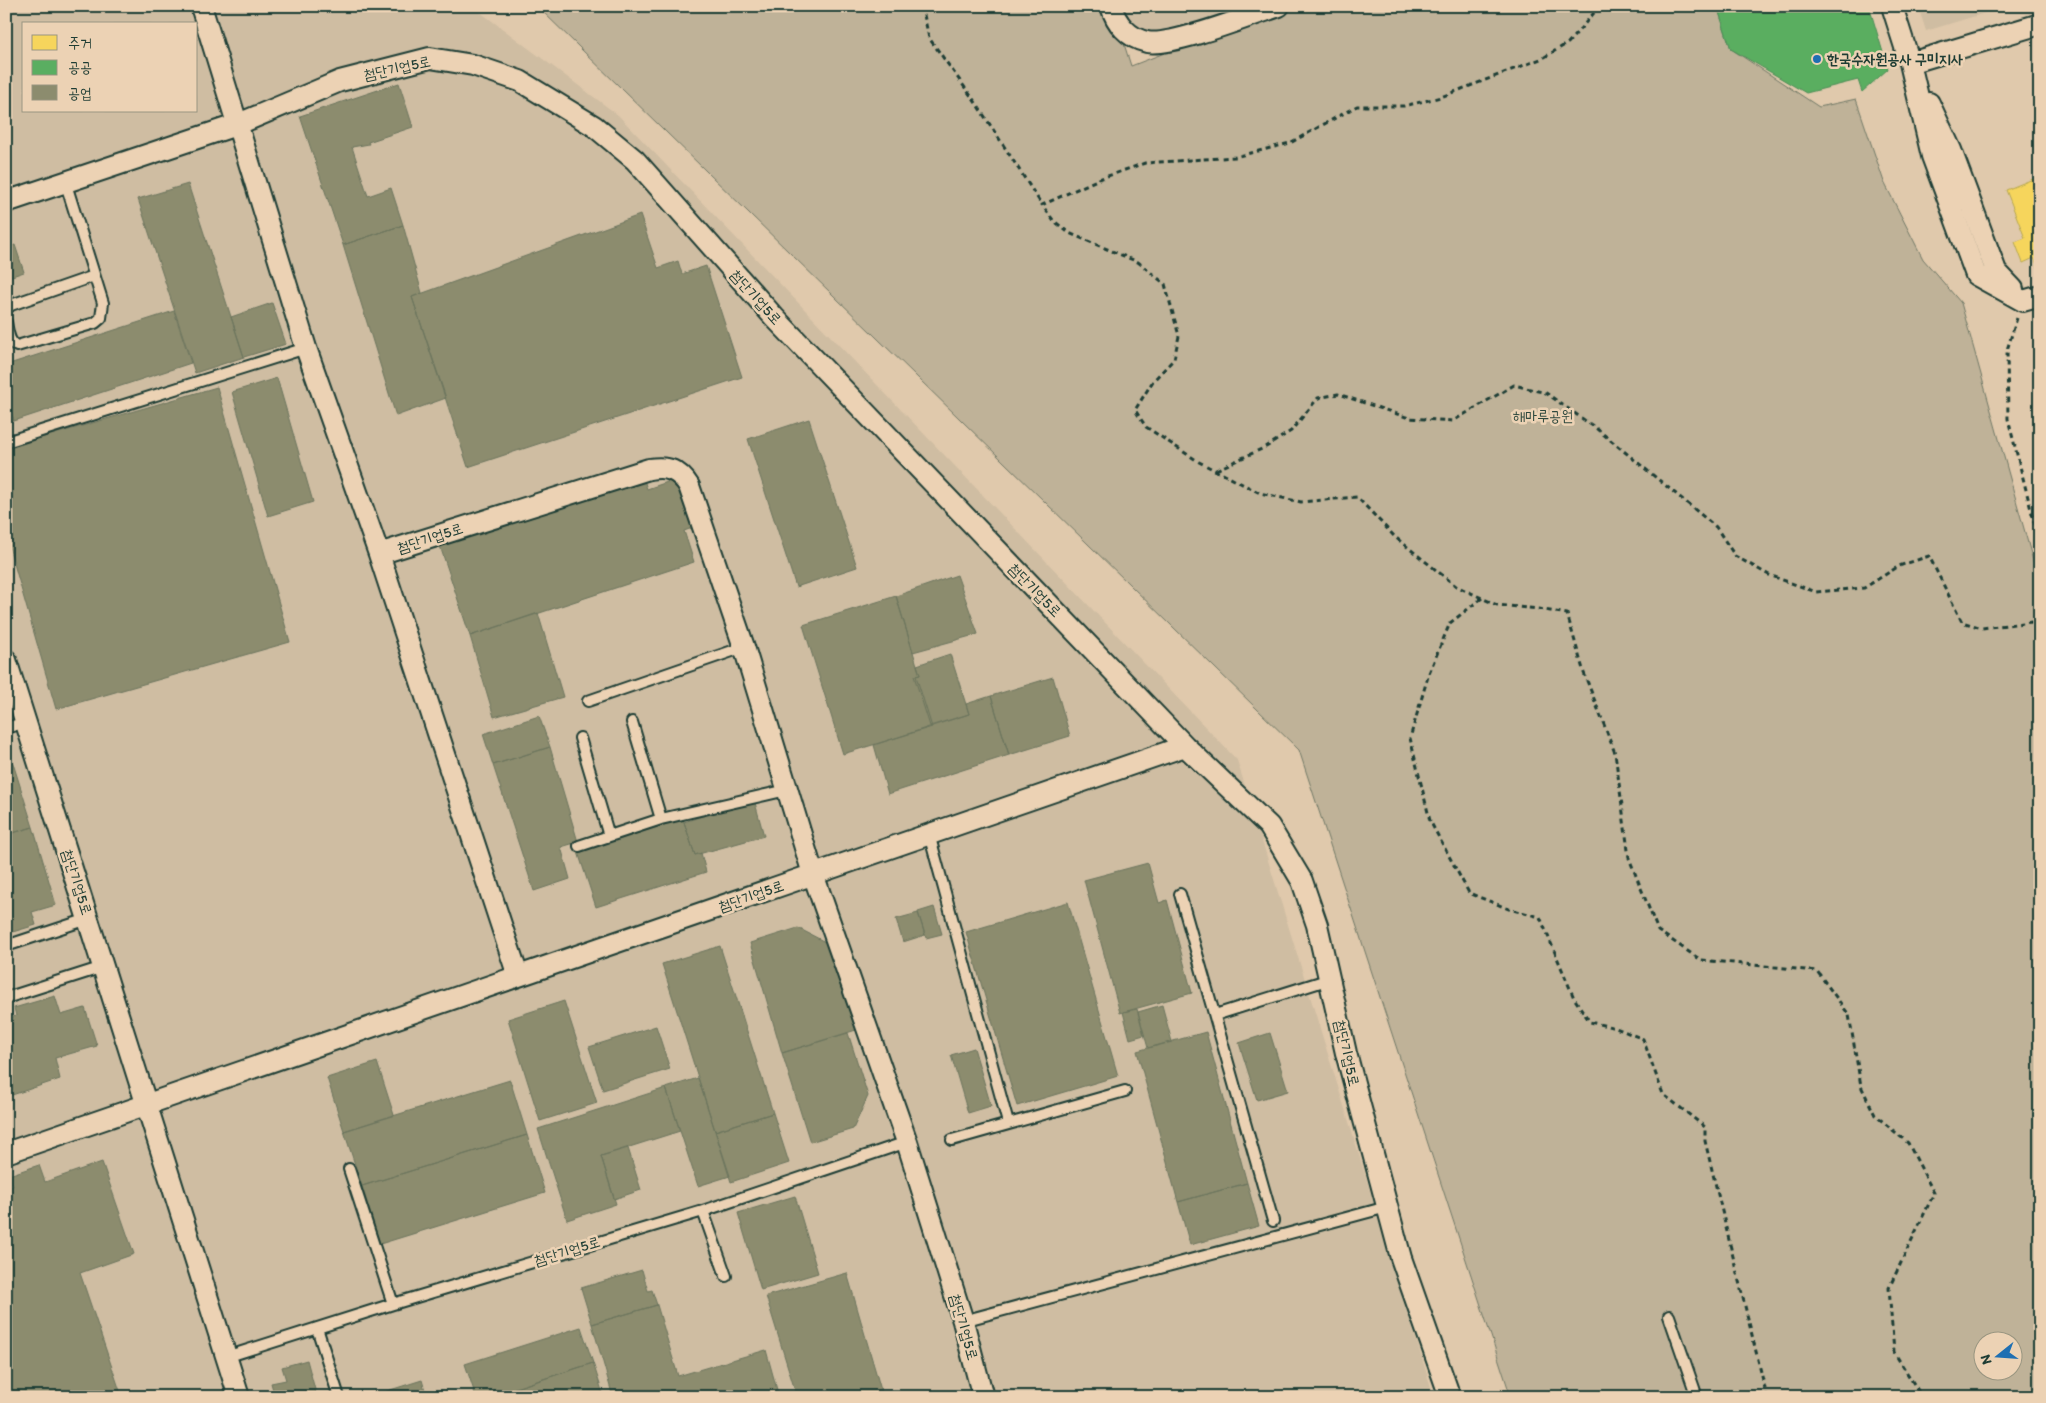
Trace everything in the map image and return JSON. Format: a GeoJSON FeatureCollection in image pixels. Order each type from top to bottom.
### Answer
{"type":"FeatureCollection","features":[{"type":"Feature","properties":{"kind":"street"},"geometry":{"type":"LineString","coordinates":[[200,6],[236,124]]}},
{"type":"Feature","properties":{"kind":"street"},"geometry":{"type":"LineString","coordinates":[[1111,6],[1115,20],[1133,37],[1148,42],[1170,41],[1279,6]]}},
{"type":"Feature","properties":{"kind":"street"},"geometry":{"type":"LineString","coordinates":[[1892,6],[1941,153],[1976,275],[2031,298]]}},
{"type":"Feature","properties":{"kind":"street"},"geometry":{"type":"LineString","coordinates":[[1910,63],[2040,24]]}},
{"type":"Feature","properties":{"kind":"street","name":"첨단기업5로"},"geometry":{"type":"LineString","coordinates":[[6,202],[236,124],[340,81],[430,58],[473,66],[520,82],[594,126],[635,160],[774,317],[1185,746],[1270,826],[1302,882],[1317,925],[1346,1053],[1401,1258],[1450,1397]]}},
{"type":"Feature","properties":{"kind":"street","name":"첨단기업5로"},"geometry":{"type":"LineString","coordinates":[[236,124],[306,348],[379,554],[518,976]]}},
{"type":"Feature","properties":{"kind":"street","name":"첨단기업5로"},"geometry":{"type":"LineString","coordinates":[[379,554],[634,473],[668,468],[684,478],[689,486],[744,647],[813,874],[907,1142],[963,1321],[984,1397]]}},
{"type":"Feature","properties":{"kind":"street","name":"첨단기업5로"},"geometry":{"type":"LineString","coordinates":[[7,668],[26,722],[239,1397]]}},
{"type":"Feature","properties":{"kind":"street","name":"첨단기업5로"},"geometry":{"type":"LineString","coordinates":[[6,1153],[1185,746]]}},
{"type":"Feature","properties":{"kind":"lane"},"geometry":{"type":"LineString","coordinates":[[6,322],[10,339],[17,346],[95,323],[101,318],[103,308],[65,181]]}},
{"type":"Feature","properties":{"kind":"lane"},"geometry":{"type":"LineString","coordinates":[[6,309],[11,305],[94,276]]}},
{"type":"Feature","properties":{"kind":"lane"},"geometry":{"type":"LineString","coordinates":[[6,442],[306,348]]}},
{"type":"Feature","properties":{"kind":"lane"},"geometry":{"type":"LineString","coordinates":[[588,701],[744,647]]}},
{"type":"Feature","properties":{"kind":"lane"},"geometry":{"type":"LineString","coordinates":[[6,728],[26,722]]}},
{"type":"Feature","properties":{"kind":"lane"},"geometry":{"type":"LineString","coordinates":[[632,722],[661,819]]}},
{"type":"Feature","properties":{"kind":"lane"},"geometry":{"type":"LineString","coordinates":[[580,738],[609,836]]}},
{"type":"Feature","properties":{"kind":"lane"},"geometry":{"type":"LineString","coordinates":[[579,846],[661,819],[787,790]]}},
{"type":"Feature","properties":{"kind":"lane"},"geometry":{"type":"LineString","coordinates":[[929,834],[1008,1123]]}},
{"type":"Feature","properties":{"kind":"lane"},"geometry":{"type":"LineString","coordinates":[[1180,894],[1273,1221]]}},
{"type":"Feature","properties":{"kind":"lane"},"geometry":{"type":"LineString","coordinates":[[6,946],[88,918]]}},
{"type":"Feature","properties":{"kind":"lane"},"geometry":{"type":"LineString","coordinates":[[6,998],[103,967]]}},
{"type":"Feature","properties":{"kind":"lane"},"geometry":{"type":"LineString","coordinates":[[1215,1015],[1330,979]]}},
{"type":"Feature","properties":{"kind":"lane"},"geometry":{"type":"LineString","coordinates":[[952,1140],[1125,1091]]}},
{"type":"Feature","properties":{"kind":"lane","name":"첨단기업5로"},"geometry":{"type":"LineString","coordinates":[[226,1357],[702,1210],[907,1142]]}},
{"type":"Feature","properties":{"kind":"lane"},"geometry":{"type":"LineString","coordinates":[[349,1169],[393,1304]]}},
{"type":"Feature","properties":{"kind":"lane"},"geometry":{"type":"LineString","coordinates":[[963,1321],[1387,1207]]}},
{"type":"Feature","properties":{"kind":"lane"},"geometry":{"type":"LineString","coordinates":[[702,1210],[726,1276]]}},
{"type":"Feature","properties":{"kind":"lane"},"geometry":{"type":"LineString","coordinates":[[1669,1316],[1697,1397]]}},
{"type":"Feature","properties":{"kind":"lane"},"geometry":{"type":"LineString","coordinates":[[317,1328],[339,1397]]}},
{"type":"Feature","properties":{"kind":"path"},"geometry":{"type":"LineString","coordinates":[[922,6],[929,38],[976,103],[1053,220],[1069,233],[1138,262],[1165,284],[1179,336],[1174,359],[1153,381],[1135,410],[1146,427],[1216,470],[1260,493],[1301,502],[1357,497],[1395,537],[1456,586],[1497,605],[1567,614],[1584,673],[1615,753],[1629,858],[1658,931],[1701,960],[1817,971],[1849,1015],[1861,1086],[1875,1115],[1908,1143],[1934,1193],[1889,1288],[1894,1352],[1922,1397]]}},
{"type":"Feature","properties":{"kind":"path"},"geometry":{"type":"LineString","coordinates":[[1042,205],[1099,179],[1145,163],[1235,157],[1290,143],[1357,106],[1404,106],[1450,94],[1543,58],[1568,43],[1600,6]]}},
{"type":"Feature","properties":{"kind":"path"},"geometry":{"type":"LineString","coordinates":[[2031,298],[2007,350],[2008,419],[2040,545]]}},
{"type":"Feature","properties":{"kind":"path"},"geometry":{"type":"LineString","coordinates":[[1216,470],[1266,447],[1291,431],[1318,398],[1338,394],[1409,418],[1454,421],[1514,385],[1546,393],[1597,429],[1716,527],[1735,556],[1769,574],[1816,592],[1864,588],[1900,566],[1929,556],[1962,622],[1982,628],[2040,621]]}},
{"type":"Feature","properties":{"kind":"path"},"geometry":{"type":"LineString","coordinates":[[1482,598],[1450,623],[1429,673],[1410,738],[1430,821],[1468,893],[1509,910],[1540,917],[1574,998],[1590,1022],[1616,1028],[1643,1039],[1663,1094],[1705,1127],[1705,1141],[1767,1397]]}},
{"type":"Feature","properties":{"kind":"shaded area"},"geometry":{"type":"Polygon","coordinates":[[[6,6],[472,6],[618,115],[1237,760],[1434,1397],[6,1397],[6,6]]]}},
{"type":"Feature","properties":{"kind":"shaded area"},"geometry":{"type":"Polygon","coordinates":[[[1125,6],[1254,6],[1202,24],[1151,37],[1130,23],[1125,6]]]}},
{"type":"Feature","properties":{"kind":"shaded area"},"geometry":{"type":"Polygon","coordinates":[[[1918,6],[2008,6],[1926,31],[1918,6]]]}},
{"type":"Feature","properties":{"kind":"green space","name":"해마루공원"},"geometry":{"type":"Polygon","coordinates":[[[537,6],[1112,6],[1131,66],[1286,6],[1717,6],[1731,49],[1819,107],[1856,99],[1884,182],[1923,259],[1961,303],[2040,586],[2040,1397],[1511,1397],[1299,750],[537,6]]]}},
{"type":"Feature","properties":{"kind":"building: 주거"},"geometry":{"type":"Polygon","coordinates":[[[2038,177],[2040,180],[2040,272],[2034,258],[2023,263],[2015,242],[2025,238],[2006,190],[2038,177]]]}},
{"type":"Feature","properties":{"kind":"building: 공공","name":"한국수자원공사 구미지사"},"geometry":{"type":"Polygon","coordinates":[[[1717,6],[1869,6],[1888,69],[1862,92],[1858,80],[1806,93],[1731,49],[1717,6]]]}},
{"type":"Feature","properties":{"kind":"building: 공업"},"geometry":{"type":"Polygon","coordinates":[[[399,83],[413,127],[368,142],[369,144],[352,147],[368,196],[391,188],[403,225],[343,245],[300,116],[399,83]]]}},
{"type":"Feature","properties":{"kind":"building: 공업"},"geometry":{"type":"Polygon","coordinates":[[[188,184],[244,357],[195,373],[138,199],[188,184]]]}},
{"type":"Feature","properties":{"kind":"building: 공업"},"geometry":{"type":"Polygon","coordinates":[[[640,215],[658,268],[678,261],[682,274],[706,266],[742,377],[468,467],[412,297],[640,215]]]}},
{"type":"Feature","properties":{"kind":"building: 공업"},"geometry":{"type":"Polygon","coordinates":[[[403,225],[422,293],[412,297],[446,398],[396,416],[343,245],[403,225]]]}},
{"type":"Feature","properties":{"kind":"building: 공업"},"geometry":{"type":"Polygon","coordinates":[[[15,245],[24,272],[6,278],[6,248],[15,245]]]}},
{"type":"Feature","properties":{"kind":"building: 공업"},"geometry":{"type":"Polygon","coordinates":[[[272,303],[286,344],[244,357],[231,317],[272,303]]]}},
{"type":"Feature","properties":{"kind":"building: 공업"},"geometry":{"type":"Polygon","coordinates":[[[174,311],[191,363],[14,421],[6,395],[6,365],[174,311]]]}},
{"type":"Feature","properties":{"kind":"building: 공업"},"geometry":{"type":"Polygon","coordinates":[[[277,378],[313,502],[268,516],[232,392],[277,378]]]}},
{"type":"Feature","properties":{"kind":"building: 공업"},"geometry":{"type":"Polygon","coordinates":[[[217,387],[290,642],[56,709],[6,536],[6,448],[217,387]]]}},
{"type":"Feature","properties":{"kind":"building: 공업"},"geometry":{"type":"Polygon","coordinates":[[[6,395],[14,421],[6,423],[6,395]]]}},
{"type":"Feature","properties":{"kind":"building: 공업"},"geometry":{"type":"Polygon","coordinates":[[[809,419],[857,567],[796,587],[748,439],[809,419]]]}},
{"type":"Feature","properties":{"kind":"building: 공업"},"geometry":{"type":"Polygon","coordinates":[[[643,477],[647,489],[679,478],[695,527],[684,531],[694,562],[470,636],[439,543],[643,477]]]}},
{"type":"Feature","properties":{"kind":"building: 공업"},"geometry":{"type":"Polygon","coordinates":[[[957,575],[978,634],[913,652],[896,596],[957,575]]]}},
{"type":"Feature","properties":{"kind":"building: 공업"},"geometry":{"type":"Polygon","coordinates":[[[896,596],[920,675],[916,676],[932,727],[843,754],[803,625],[896,596]]]}},
{"type":"Feature","properties":{"kind":"building: 공업"},"geometry":{"type":"Polygon","coordinates":[[[538,613],[563,697],[494,717],[470,636],[538,613]]]}},
{"type":"Feature","properties":{"kind":"building: 공업"},"geometry":{"type":"Polygon","coordinates":[[[950,654],[969,714],[930,726],[914,676],[920,675],[917,665],[950,654]]]}},
{"type":"Feature","properties":{"kind":"building: 공업"},"geometry":{"type":"Polygon","coordinates":[[[1053,677],[1070,736],[1009,755],[991,696],[1053,677]]]}},
{"type":"Feature","properties":{"kind":"building: 공업"},"geometry":{"type":"Polygon","coordinates":[[[991,696],[1009,755],[888,794],[874,745],[969,714],[966,704],[991,696]]]}},
{"type":"Feature","properties":{"kind":"building: 공업"},"geometry":{"type":"Polygon","coordinates":[[[539,716],[550,747],[493,765],[483,734],[539,716]]]}},
{"type":"Feature","properties":{"kind":"building: 공업"},"geometry":{"type":"Polygon","coordinates":[[[550,747],[578,842],[561,847],[570,879],[534,891],[493,765],[550,747]]]}},
{"type":"Feature","properties":{"kind":"building: 공업"},"geometry":{"type":"Polygon","coordinates":[[[11,757],[33,827],[6,835],[6,758],[11,757]]]}},
{"type":"Feature","properties":{"kind":"building: 공업"},"geometry":{"type":"Polygon","coordinates":[[[754,799],[764,836],[695,855],[684,822],[754,799]]]}},
{"type":"Feature","properties":{"kind":"building: 공업"},"geometry":{"type":"Polygon","coordinates":[[[683,819],[695,855],[701,853],[706,872],[596,907],[578,852],[683,819]]]}},
{"type":"Feature","properties":{"kind":"building: 공업"},"geometry":{"type":"Polygon","coordinates":[[[33,827],[56,905],[32,912],[36,925],[6,934],[6,835],[33,827]]]}},
{"type":"Feature","properties":{"kind":"building: 공업"},"geometry":{"type":"Polygon","coordinates":[[[1148,863],[1159,903],[1167,900],[1192,993],[1120,1013],[1084,880],[1148,863]]]}},
{"type":"Feature","properties":{"kind":"building: 공업"},"geometry":{"type":"Polygon","coordinates":[[[1068,902],[1118,1076],[1017,1106],[966,932],[1068,902]]]}},
{"type":"Feature","properties":{"kind":"building: 공업"},"geometry":{"type":"Polygon","coordinates":[[[934,907],[942,934],[926,938],[918,912],[934,907]]]}},
{"type":"Feature","properties":{"kind":"building: 공업"},"geometry":{"type":"Polygon","coordinates":[[[918,913],[925,935],[903,942],[896,919],[918,913]]]}},
{"type":"Feature","properties":{"kind":"building: 공업"},"geometry":{"type":"Polygon","coordinates":[[[798,928],[829,944],[856,1030],[782,1053],[750,943],[798,928]]]}},
{"type":"Feature","properties":{"kind":"building: 공업"},"geometry":{"type":"Polygon","coordinates":[[[720,946],[773,1113],[715,1131],[662,964],[720,946]]]}},
{"type":"Feature","properties":{"kind":"building: 공업"},"geometry":{"type":"Polygon","coordinates":[[[55,996],[61,1015],[85,1008],[97,1046],[55,1058],[60,1079],[6,1097],[6,1019],[16,1016],[14,1008],[55,996]]]}},
{"type":"Feature","properties":{"kind":"building: 공업"},"geometry":{"type":"Polygon","coordinates":[[[564,1001],[597,1103],[540,1121],[508,1019],[564,1001]]]}},
{"type":"Feature","properties":{"kind":"building: 공업"},"geometry":{"type":"Polygon","coordinates":[[[1162,1005],[1172,1042],[1148,1048],[1138,1012],[1162,1005]]]}},
{"type":"Feature","properties":{"kind":"building: 공업"},"geometry":{"type":"Polygon","coordinates":[[[1137,1009],[1144,1035],[1130,1039],[1123,1012],[1137,1009]]]}},
{"type":"Feature","properties":{"kind":"building: 공업"},"geometry":{"type":"Polygon","coordinates":[[[656,1026],[670,1069],[603,1090],[589,1047],[656,1026]]]}},
{"type":"Feature","properties":{"kind":"building: 공업"},"geometry":{"type":"Polygon","coordinates":[[[1206,1032],[1247,1183],[1178,1202],[1137,1051],[1206,1032]]]}},
{"type":"Feature","properties":{"kind":"building: 공업"},"geometry":{"type":"Polygon","coordinates":[[[848,1033],[868,1096],[853,1129],[810,1142],[782,1053],[848,1033]]]}},
{"type":"Feature","properties":{"kind":"building: 공업"},"geometry":{"type":"Polygon","coordinates":[[[1270,1033],[1288,1091],[1257,1100],[1239,1043],[1270,1033]]]}},
{"type":"Feature","properties":{"kind":"building: 공업"},"geometry":{"type":"Polygon","coordinates":[[[974,1048],[991,1106],[968,1113],[951,1055],[974,1048]]]}},
{"type":"Feature","properties":{"kind":"building: 공업"},"geometry":{"type":"Polygon","coordinates":[[[377,1062],[394,1115],[344,1131],[327,1078],[377,1062]]]}},
{"type":"Feature","properties":{"kind":"building: 공업"},"geometry":{"type":"Polygon","coordinates":[[[698,1078],[730,1176],[698,1186],[666,1088],[698,1078]]]}},
{"type":"Feature","properties":{"kind":"building: 공업"},"geometry":{"type":"Polygon","coordinates":[[[510,1080],[527,1135],[362,1186],[344,1131],[510,1080]]]}},
{"type":"Feature","properties":{"kind":"building: 공업"},"geometry":{"type":"Polygon","coordinates":[[[666,1088],[680,1131],[601,1156],[616,1204],[567,1220],[538,1129],[666,1088]]]}},
{"type":"Feature","properties":{"kind":"building: 공업"},"geometry":{"type":"Polygon","coordinates":[[[773,1113],[789,1163],[731,1182],[715,1131],[773,1113]]]}},
{"type":"Feature","properties":{"kind":"building: 공업"},"geometry":{"type":"Polygon","coordinates":[[[527,1135],[545,1193],[380,1244],[362,1186],[527,1135]]]}},
{"type":"Feature","properties":{"kind":"building: 공업"},"geometry":{"type":"Polygon","coordinates":[[[628,1148],[641,1190],[614,1199],[601,1156],[628,1148]]]}},
{"type":"Feature","properties":{"kind":"building: 공업"},"geometry":{"type":"Polygon","coordinates":[[[102,1162],[134,1254],[80,1273],[122,1397],[7,1397],[6,1188],[13,1186],[9,1175],[39,1165],[45,1182],[102,1162]]]}},
{"type":"Feature","properties":{"kind":"building: 공업"},"geometry":{"type":"Polygon","coordinates":[[[1247,1183],[1259,1226],[1190,1245],[1178,1202],[1247,1183]]]}},
{"type":"Feature","properties":{"kind":"building: 공업"},"geometry":{"type":"Polygon","coordinates":[[[795,1196],[818,1273],[761,1290],[738,1213],[795,1196]]]}},
{"type":"Feature","properties":{"kind":"building: 공업"},"geometry":{"type":"Polygon","coordinates":[[[642,1270],[648,1291],[652,1290],[657,1305],[592,1324],[581,1288],[642,1270]]]}},
{"type":"Feature","properties":{"kind":"building: 공업"},"geometry":{"type":"Polygon","coordinates":[[[847,1273],[883,1397],[797,1397],[766,1296],[847,1273]]]}},
{"type":"Feature","properties":{"kind":"building: 공업"},"geometry":{"type":"Polygon","coordinates":[[[657,1305],[678,1376],[766,1350],[779,1397],[613,1397],[592,1324],[657,1305]]]}},
{"type":"Feature","properties":{"kind":"building: 공업"},"geometry":{"type":"Polygon","coordinates":[[[581,1327],[593,1363],[488,1397],[476,1397],[465,1364],[581,1327]]]}},
{"type":"Feature","properties":{"kind":"building: 공업"},"geometry":{"type":"Polygon","coordinates":[[[307,1360],[317,1397],[275,1397],[271,1383],[286,1380],[282,1367],[307,1360]]]}},
{"type":"Feature","properties":{"kind":"building: 공업"},"geometry":{"type":"Polygon","coordinates":[[[593,1363],[604,1397],[514,1397],[512,1389],[593,1363]]]}},
{"type":"Feature","properties":{"kind":"building: 공업"},"geometry":{"type":"Polygon","coordinates":[[[422,1380],[427,1397],[368,1397],[422,1380]]]}},
{"type":"Feature","properties":{"kind":"place","name":"한국수자원공사 구미지사"},"geometry":{"type":"Point","coordinates":[1817,59]}}]}
